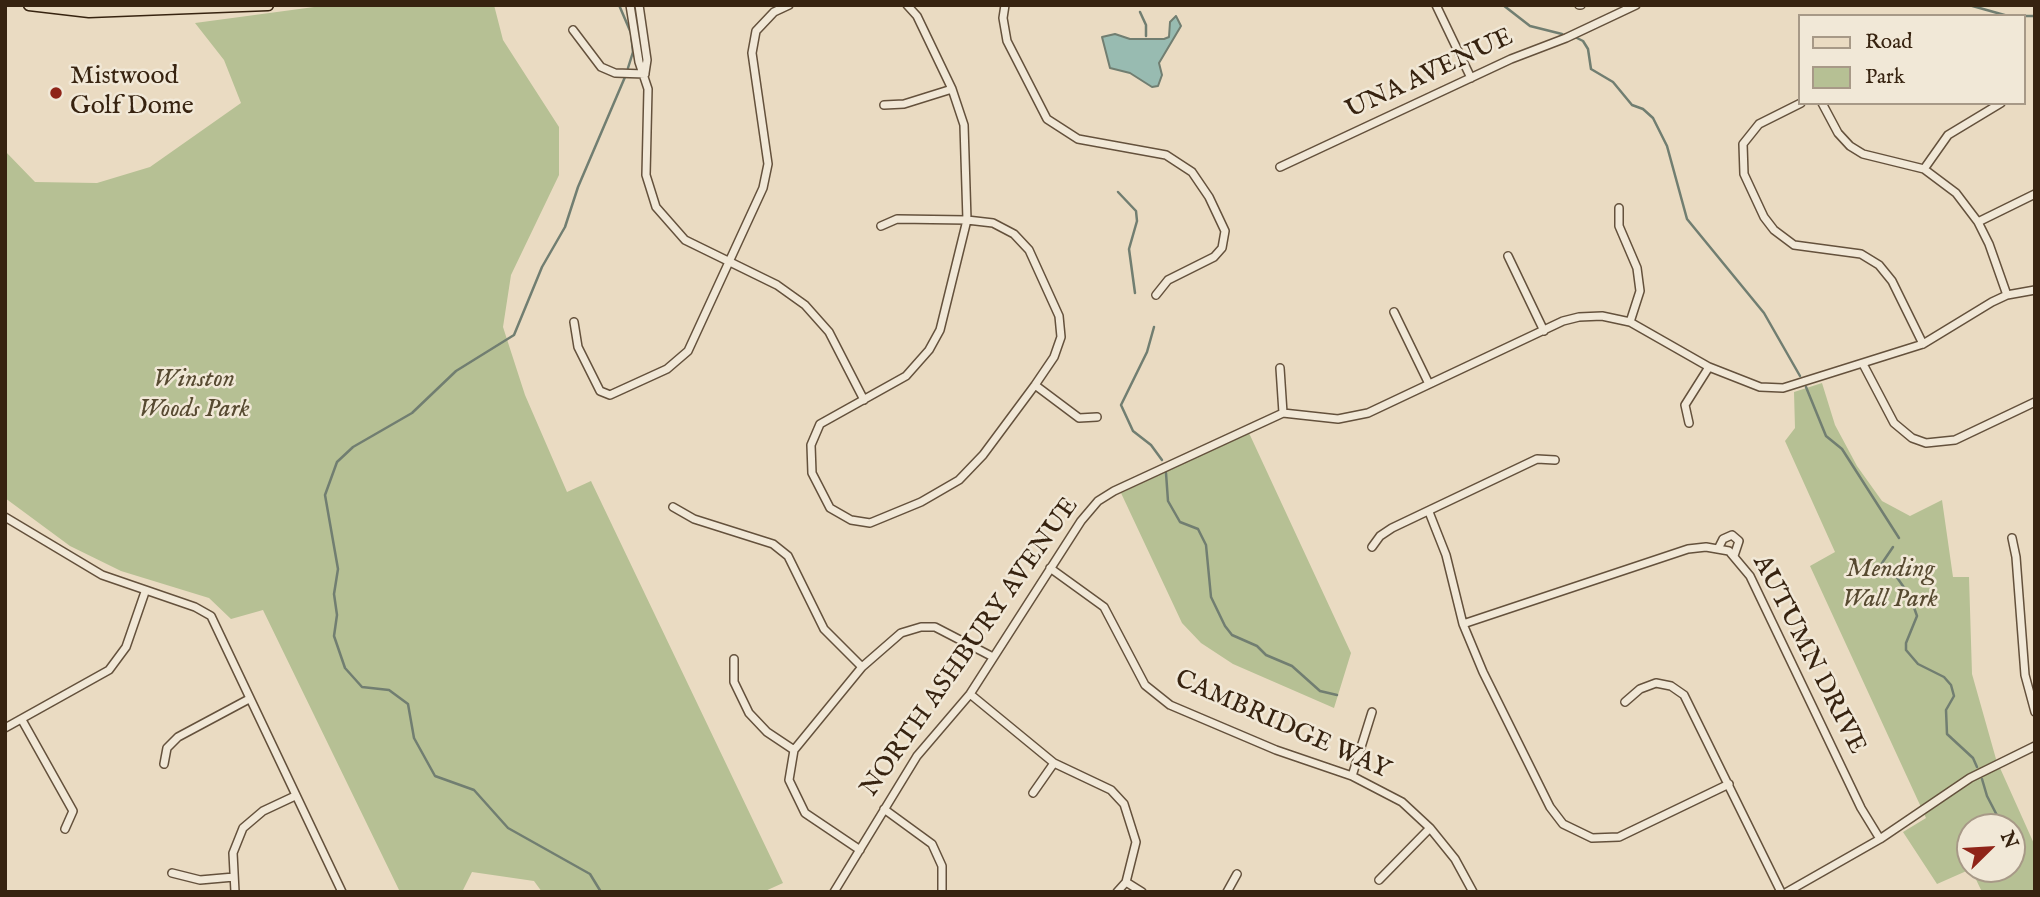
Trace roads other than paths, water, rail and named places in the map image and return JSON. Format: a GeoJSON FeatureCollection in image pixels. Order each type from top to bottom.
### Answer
{"type":"FeatureCollection","features":[{"type":"Feature","properties":{"kind":"main road"},"geometry":{"type":"LineString","coordinates":[[29,5],[89,12],[268,5]]}},
{"type":"Feature","properties":{"kind":"street"},"geometry":{"type":"LineString","coordinates":[[630,5],[639,62],[645,74],[650,113],[646,175],[656,207],[685,240],[777,285],[805,306],[829,332],[864,400]]}},
{"type":"Feature","properties":{"kind":"street"},"geometry":{"type":"LineString","coordinates":[[639,5],[648,60],[645,74]]}},
{"type":"Feature","properties":{"kind":"street"},"geometry":{"type":"LineString","coordinates":[[574,322],[578,346],[600,391],[610,395],[667,369],[688,351],[763,188],[768,164],[752,53],[756,32],[774,12],[789,5]]}},
{"type":"Feature","properties":{"kind":"street"},"geometry":{"type":"LineString","coordinates":[[881,226],[897,219],[967,220],[993,223],[1014,234],[1028,250],[1059,316],[1061,337],[1054,357],[1035,385],[983,456],[959,480],[921,502],[870,523],[851,520],[830,508],[812,473],[811,445],[820,425],[906,376],[929,350],[940,330],[967,220],[964,124],[952,89],[917,16],[907,5]]}},
{"type":"Feature","properties":{"kind":"street"},"geometry":{"type":"LineString","coordinates":[[1005,5],[1003,18],[1007,41],[1047,119],[1077,139],[1166,155],[1192,172],[1209,197],[1225,231],[1222,248],[1214,257],[1168,281],[1156,295]]}},
{"type":"Feature","properties":{"kind":"street"},"geometry":{"type":"LineString","coordinates":[[1436,5],[1471,78]]}},
{"type":"Feature","properties":{"kind":"street","name":"UNA AVENUE"},"geometry":{"type":"LineString","coordinates":[[1280,167],[1636,5]]}},
{"type":"Feature","properties":{"kind":"street"},"geometry":{"type":"LineString","coordinates":[[573,30],[601,67],[615,73],[645,74]]}},
{"type":"Feature","properties":{"kind":"street"},"geometry":{"type":"LineString","coordinates":[[884,105],[904,104],[952,89]]}},
{"type":"Feature","properties":{"kind":"street"},"geometry":{"type":"LineString","coordinates":[[1798,104],[1759,124],[1743,144],[1744,174],[1764,217],[1774,230],[1794,245],[1861,254],[1879,265],[1892,281],[1923,344]]}},
{"type":"Feature","properties":{"kind":"street"},"geometry":{"type":"LineString","coordinates":[[1823,105],[1838,133],[1850,146],[1863,154],[1924,169],[1956,192],[1978,222],[1995,257],[2007,295]]}},
{"type":"Feature","properties":{"kind":"street"},"geometry":{"type":"LineString","coordinates":[[1924,169],[1948,135],[1998,105]]}},
{"type":"Feature","properties":{"kind":"street"},"geometry":{"type":"LineString","coordinates":[[1978,222],[2035,194]]}},
{"type":"Feature","properties":{"kind":"street"},"geometry":{"type":"LineString","coordinates":[[1619,208],[1619,226],[1637,268],[1640,291],[1630,322]]}},
{"type":"Feature","properties":{"kind":"street"},"geometry":{"type":"LineString","coordinates":[[1508,256],[1544,331]]}},
{"type":"Feature","properties":{"kind":"street"},"geometry":{"type":"LineString","coordinates":[[1280,368],[1283,413],[1349,418],[1381,408],[1563,321],[1588,316],[1630,322],[1709,367],[1760,387],[1783,388],[1923,344],[2007,295],[2035,290]]}},
{"type":"Feature","properties":{"kind":"street"},"geometry":{"type":"LineString","coordinates":[[1394,312],[1429,384]]}},
{"type":"Feature","properties":{"kind":"street"},"geometry":{"type":"LineString","coordinates":[[1863,363],[1894,423],[1912,438],[1926,443],[1955,440],[2035,402]]}},
{"type":"Feature","properties":{"kind":"street"},"geometry":{"type":"LineString","coordinates":[[1689,423],[1685,405],[1709,367]]}},
{"type":"Feature","properties":{"kind":"street"},"geometry":{"type":"LineString","coordinates":[[1035,385],[1079,418],[1097,417]]}},
{"type":"Feature","properties":{"kind":"street","name":"NORTH ASHBURY AVENUE"},"geometry":{"type":"LineString","coordinates":[[834,892],[925,745],[970,694],[1081,521],[1106,495],[1283,413]]}},
{"type":"Feature","properties":{"kind":"street"},"geometry":{"type":"LineString","coordinates":[[1372,547],[1386,531],[1537,459],[1555,460]]}},
{"type":"Feature","properties":{"kind":"street"},"geometry":{"type":"LineString","coordinates":[[673,507],[694,520],[773,544],[788,556],[824,629],[862,667]]}},
{"type":"Feature","properties":{"kind":"street"},"geometry":{"type":"LineString","coordinates":[[1429,512],[1446,555],[1463,624],[1483,672],[1550,807],[1563,824],[1572,831],[1592,838],[1619,837],[1729,784]]}},
{"type":"Feature","properties":{"kind":"street"},"geometry":{"type":"LineString","coordinates":[[5,517],[80,565],[145,592],[195,607],[211,616],[342,892]]}},
{"type":"Feature","properties":{"kind":"street"},"geometry":{"type":"LineString","coordinates":[[1718,549],[1723,539],[1732,535],[1739,541],[1734,556]]}},
{"type":"Feature","properties":{"kind":"street"},"geometry":{"type":"LineString","coordinates":[[2012,538],[2017,557],[2025,675],[2035,712]]}},
{"type":"Feature","properties":{"kind":"street","name":"AUTUMN DRIVE"},"geometry":{"type":"LineString","coordinates":[[1463,624],[1688,549],[1729,551],[1750,576],[1861,808],[1880,839]]}},
{"type":"Feature","properties":{"kind":"street","name":"CAMBRIDGE WAY"},"geometry":{"type":"LineString","coordinates":[[1050,568],[1104,607],[1145,685],[1170,705],[1276,750],[1352,776],[1402,802],[1430,828],[1455,859],[1473,892]]}},
{"type":"Feature","properties":{"kind":"street"},"geometry":{"type":"LineString","coordinates":[[5,728],[109,670],[119,659],[145,592]]}},
{"type":"Feature","properties":{"kind":"street"},"geometry":{"type":"LineString","coordinates":[[860,850],[805,813],[789,780],[794,750],[862,667],[901,633],[921,627],[935,627],[950,632],[993,657]]}},
{"type":"Feature","properties":{"kind":"street"},"geometry":{"type":"LineString","coordinates":[[734,659],[734,682],[749,713],[768,732],[794,750]]}},
{"type":"Feature","properties":{"kind":"street"},"geometry":{"type":"LineString","coordinates":[[1625,702],[1640,688],[1651,684],[1663,683],[1681,691],[1690,704],[1781,892]]}},
{"type":"Feature","properties":{"kind":"street"},"geometry":{"type":"LineString","coordinates":[[970,694],[1054,762],[1111,790],[1124,804],[1136,842],[1126,882],[1117,892]]}},
{"type":"Feature","properties":{"kind":"street"},"geometry":{"type":"LineString","coordinates":[[164,764],[167,748],[178,737],[249,699]]}},
{"type":"Feature","properties":{"kind":"street"},"geometry":{"type":"LineString","coordinates":[[1352,776],[1372,712]]}},
{"type":"Feature","properties":{"kind":"street"},"geometry":{"type":"LineString","coordinates":[[22,720],[73,811],[65,829]]}},
{"type":"Feature","properties":{"kind":"street"},"geometry":{"type":"LineString","coordinates":[[1787,892],[1880,839],[1969,778],[2035,746]]}},
{"type":"Feature","properties":{"kind":"street"},"geometry":{"type":"LineString","coordinates":[[1033,793],[1054,762]]}},
{"type":"Feature","properties":{"kind":"street"},"geometry":{"type":"LineString","coordinates":[[235,892],[234,848],[243,828],[263,811],[295,796]]}},
{"type":"Feature","properties":{"kind":"street"},"geometry":{"type":"LineString","coordinates":[[884,809],[932,844],[942,866],[942,892]]}},
{"type":"Feature","properties":{"kind":"street"},"geometry":{"type":"LineString","coordinates":[[1379,880],[1430,828]]}},
{"type":"Feature","properties":{"kind":"street"},"geometry":{"type":"LineString","coordinates":[[172,873],[200,880],[234,877]]}},
{"type":"Feature","properties":{"kind":"street"},"geometry":{"type":"LineString","coordinates":[[1227,892],[1237,874]]}},
{"type":"Feature","properties":{"kind":"street"},"geometry":{"type":"LineString","coordinates":[[1126,882],[1142,892]]}},
{"type":"Feature","properties":{"kind":"water"},"geometry":{"type":"Polygon","coordinates":[[[1176,16],[1181,26],[1159,63],[1162,75],[1158,86],[1152,87],[1130,73],[1110,68],[1102,37],[1115,34],[1130,39],[1164,39],[1169,37],[1170,22],[1176,16]]]}},
{"type":"Feature","properties":{"kind":"waterway"},"geometry":{"type":"LineString","coordinates":[[619,5],[631,33],[633,52],[628,68]]}},
{"type":"Feature","properties":{"kind":"waterway"},"geometry":{"type":"LineString","coordinates":[[1503,5],[1530,26],[1562,34]]}},
{"type":"Feature","properties":{"kind":"waterway"},"geometry":{"type":"LineString","coordinates":[[1969,5],[2001,14]]}},
{"type":"Feature","properties":{"kind":"waterway"},"geometry":{"type":"LineString","coordinates":[[1140,12],[1146,25],[1146,36]]}},
{"type":"Feature","properties":{"kind":"waterway"},"geometry":{"type":"LineString","coordinates":[[2026,16],[2035,16]]}},
{"type":"Feature","properties":{"kind":"waterway"},"geometry":{"type":"LineString","coordinates":[[1573,36],[1583,41],[1588,49],[1591,69],[1613,82],[1632,105],[1643,109],[1653,118],[1667,146],[1687,219],[1764,313],[1800,376]]}},
{"type":"Feature","properties":{"kind":"waterway"},"geometry":{"type":"LineString","coordinates":[[601,892],[590,874],[508,828],[474,790],[435,776],[414,738],[408,704],[389,690],[362,687],[345,668],[334,636],[337,615],[334,594],[338,569],[325,495],[337,462],[353,447],[412,413],[456,371],[514,335],[542,267],[565,227],[578,187],[625,77]]}},
{"type":"Feature","properties":{"kind":"waterway"},"geometry":{"type":"LineString","coordinates":[[1118,192],[1136,211],[1137,221],[1129,249],[1135,293]]}},
{"type":"Feature","properties":{"kind":"waterway"},"geometry":{"type":"LineString","coordinates":[[1154,327],[1147,352],[1121,405],[1133,431],[1151,445],[1162,460]]}},
{"type":"Feature","properties":{"kind":"waterway"},"geometry":{"type":"LineString","coordinates":[[1806,387],[1826,436],[1842,449],[1899,538]]}},
{"type":"Feature","properties":{"kind":"waterway"},"geometry":{"type":"LineString","coordinates":[[1166,473],[1168,501],[1180,522],[1198,529],[1206,545],[1211,597],[1225,626],[1232,635],[1257,646],[1266,655],[1292,666],[1320,691],[1337,695]]}},
{"type":"Feature","properties":{"kind":"waterway"},"geometry":{"type":"LineString","coordinates":[[1893,547],[1878,569],[1891,569],[1910,596],[1917,616],[1906,643],[1906,650],[1918,664],[1944,677],[1951,685],[1954,696],[1946,710],[1947,734],[1973,758],[1977,767]]}},
{"type":"Feature","properties":{"kind":"waterway"},"geometry":{"type":"LineString","coordinates":[[1982,779],[1996,813]]}},
{"type":"Feature","properties":{"kind":"place","name":"Mistwood Golf Dome"},"geometry":{"type":"Point","coordinates":[56,93]}},
{"type":"Feature","properties":{"kind":"park label","name":"Winston Woods Park"},"geometry":{"type":"Point","coordinates":[194,396]}},
{"type":"Feature","properties":{"kind":"park label","name":"Mending Wall Park"},"geometry":{"type":"Point","coordinates":[1890,586]}}]}
